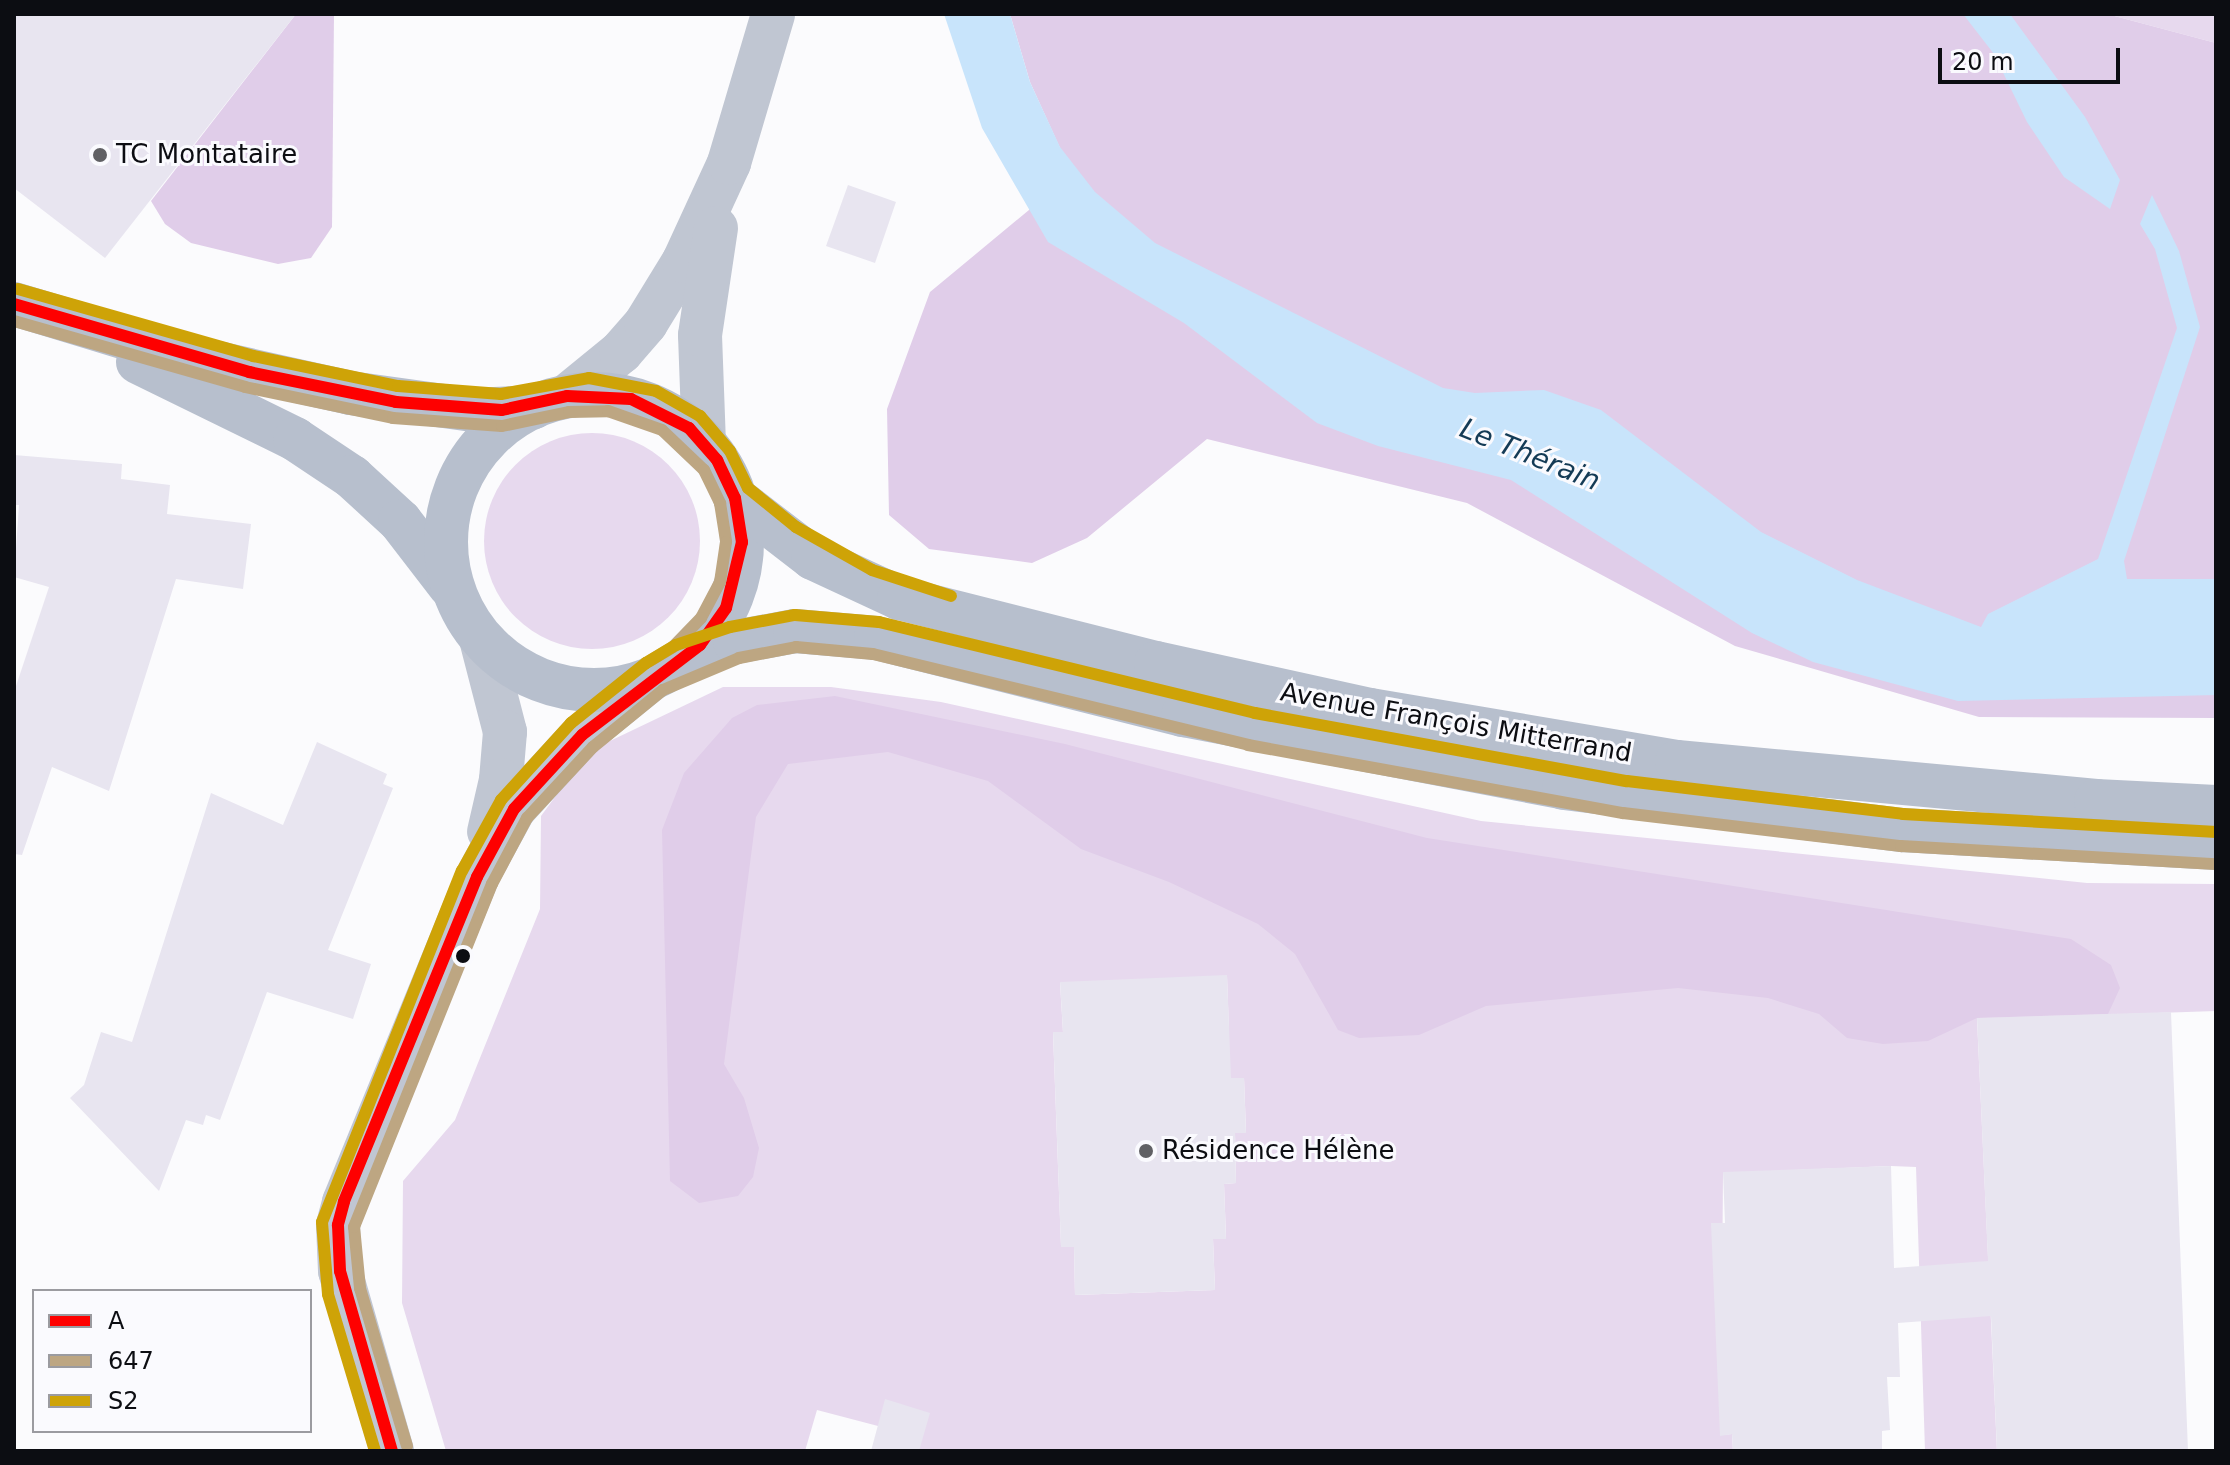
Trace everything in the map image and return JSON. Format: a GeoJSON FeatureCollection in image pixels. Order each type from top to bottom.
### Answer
{"type":"FeatureCollection","features":[{"type":"Feature","properties":{"kind":"main road"},"geometry":{"type":"LineString","coordinates":[[28,309],[249,372],[396,402],[473,410],[610,395],[652,406],[704,444],[735,498],[742,542],[735,587],[714,627],[668,668]]}},
{"type":"Feature","properties":{"kind":"main road"},"geometry":{"type":"LineString","coordinates":[[28,309],[328,460],[400,521],[454,592]]}},
{"type":"Feature","properties":{"kind":"main road"},"geometry":{"type":"LineString","coordinates":[[454,592],[445,548],[458,483],[481,446],[551,401]]}},
{"type":"Feature","properties":{"kind":"main road","name":"Avenue François Mitterrand"},"geometry":{"type":"LineString","coordinates":[[735,498],[813,558],[899,598],[1156,663],[1370,710],[1677,762],[2096,801],[2216,807]]}},
{"type":"Feature","properties":{"kind":"main road","name":"Avenue François Mitterrand"},"geometry":{"type":"LineString","coordinates":[[454,592],[481,639],[513,666],[551,683],[592,690],[668,668],[761,635],[813,631],[865,637],[1197,718],[1564,788],[1902,830],[2216,848]]}},
{"type":"Feature","properties":{"kind":"street"},"geometry":{"type":"LineString","coordinates":[[704,444],[698,395],[702,300],[729,163],[773,14]]}},
{"type":"Feature","properties":{"kind":"street"},"geometry":{"type":"LineString","coordinates":[[551,401],[621,352],[646,323],[684,261],[729,163]]}},
{"type":"Feature","properties":{"kind":"street"},"geometry":{"type":"LineString","coordinates":[[379,1442],[344,1291],[338,1225],[477,877],[501,780],[505,732],[481,639]]}},
{"type":"Feature","properties":{"kind":"street"},"geometry":{"type":"LineString","coordinates":[[477,877],[536,781],[582,735],[668,668]]}},
{"type":"Feature","properties":{"kind":"shaded area"},"geometry":{"type":"Polygon","coordinates":[[[296,14],[334,14],[332,227],[311,258],[278,264],[191,243],[165,224],[151,201],[296,14]]]}},
{"type":"Feature","properties":{"kind":"shaded area"},"geometry":{"type":"Polygon","coordinates":[[[1010,14],[2107,14],[2216,43],[2216,718],[1979,717],[1735,646],[1467,503],[1207,439],[1087,538],[1032,563],[929,549],[889,515],[887,409],[930,292],[1029,210],[1060,148],[1030,82],[1010,14]]]}},
{"type":"Feature","properties":{"kind":"shaded area"},"geometry":{"type":"Polygon","coordinates":[[[2107,14],[2216,14],[2216,43],[2107,14]]]}},
{"type":"Feature","properties":{"kind":"shaded area"},"geometry":{"type":"Polygon","coordinates":[[[592,433],[633,441],[669,464],[692,500],[700,541],[692,582],[669,618],[633,641],[592,649],[551,641],[515,618],[492,582],[484,541],[492,500],[515,464],[551,441],[592,433]]]}},
{"type":"Feature","properties":{"kind":"shaded area"},"geometry":{"type":"Polygon","coordinates":[[[723,687],[831,687],[941,702],[1481,821],[2087,883],[2216,884],[2216,1011],[1977,1019],[1997,1451],[1925,1451],[1916,1167],[1891,1166],[1723,1173],[1721,1435],[1732,1434],[1733,1451],[919,1451],[878,1426],[817,1410],[805,1451],[446,1451],[402,1303],[403,1181],[455,1120],[540,909],[541,816],[589,751],[723,687]],[[1227,976],[1060,983],[1063,1032],[1053,1033],[1061,1246],[1074,1247],[1075,1295],[1215,1290],[1213,1239],[1226,1238],[1224,1184],[1236,1183],[1235,1133],[1246,1132],[1244,1078],[1221,1079],[1229,1031],[1227,976]]]}},
{"type":"Feature","properties":{"kind":"shaded area"},"geometry":{"type":"Polygon","coordinates":[[[835,696],[1065,744],[1427,838],[2071,939],[2111,965],[2120,988],[2108,1014],[1977,1018],[1928,1041],[1883,1044],[1847,1038],[1819,1014],[1768,998],[1678,988],[1486,1006],[1419,1035],[1359,1038],[1338,1030],[1295,954],[1258,924],[1169,882],[1081,849],[988,781],[888,752],[788,764],[756,817],[724,1064],[744,1098],[759,1148],[753,1177],[738,1196],[699,1203],[670,1181],[662,830],[684,773],[732,718],[757,705],[835,696]]]}},
{"type":"Feature","properties":{"kind":"water","name":"Le Thérain"},"geometry":{"type":"Polygon","coordinates":[[[944,14],[1010,14],[1030,82],[1060,147],[1095,192],[1155,243],[1443,388],[1475,393],[1544,390],[1601,410],[1761,532],[1857,580],[1981,627],[1988,614],[2098,559],[2177,328],[2155,249],[2140,224],[2152,195],[2179,251],[2200,327],[2124,561],[2127,579],[2216,579],[2216,695],[1958,701],[1813,662],[1752,633],[1511,480],[1378,446],[1317,423],[1184,323],[1048,242],[982,128],[944,14]]]}},
{"type":"Feature","properties":{"kind":"water"},"geometry":{"type":"Polygon","coordinates":[[[1963,14],[2010,14],[2085,117],[2120,180],[2110,209],[2064,177],[2027,122],[1994,54],[1963,14]]]}},
{"type":"Feature","properties":{"kind":"building","name":"TC Montataire"},"geometry":{"type":"Polygon","coordinates":[[[14,14],[296,14],[105,258],[14,188],[14,14]]]}},
{"type":"Feature","properties":{"kind":"building"},"geometry":{"type":"Polygon","coordinates":[[[848,185],[896,202],[875,263],[826,246],[848,185]]]}},
{"type":"Feature","properties":{"kind":"building"},"geometry":{"type":"Polygon","coordinates":[[[14,455],[122,464],[121,479],[170,485],[167,514],[251,524],[243,589],[176,579],[109,791],[52,767],[22,855],[14,854],[14,692],[49,587],[14,577],[19,505],[14,505],[14,455]]]}},
{"type":"Feature","properties":{"kind":"building"},"geometry":{"type":"Polygon","coordinates":[[[317,742],[387,774],[383,784],[393,788],[328,950],[371,964],[353,1019],[267,992],[220,1120],[206,1115],[203,1125],[186,1120],[159,1191],[70,1098],[84,1085],[101,1032],[132,1042],[211,793],[283,825],[317,742]]]}},
{"type":"Feature","properties":{"kind":"building","name":"Résidence Hélène"},"geometry":{"type":"Polygon","coordinates":[[[1227,975],[1231,1078],[1244,1078],[1246,1133],[1235,1133],[1236,1183],[1224,1184],[1226,1239],[1213,1239],[1215,1290],[1075,1295],[1074,1247],[1061,1247],[1053,1032],[1063,1032],[1060,982],[1227,975]]]}},
{"type":"Feature","properties":{"kind":"building"},"geometry":{"type":"Polygon","coordinates":[[[2171,1012],[2188,1451],[1997,1451],[1991,1316],[1898,1323],[1900,1377],[1887,1377],[1890,1430],[1882,1431],[1882,1451],[1733,1451],[1732,1434],[1720,1436],[1711,1223],[1725,1223],[1723,1172],[1891,1166],[1894,1268],[1988,1261],[1977,1018],[2171,1012]]]}},
{"type":"Feature","properties":{"kind":"building"},"geometry":{"type":"Polygon","coordinates":[[[885,1399],[930,1413],[919,1451],[871,1451],[885,1399]]]}},
{"type":"Feature","properties":{"kind":"transit line","name":"S2"},"geometry":{"type":"LineString","coordinates":[[18,289],[253,356],[398,386],[501,394],[589,378],[656,391],[700,416],[730,451],[748,488],[796,527],[872,570],[951,596]]}},
{"type":"Feature","properties":{"kind":"transit line","name":"A"},"geometry":{"type":"LineString","coordinates":[[14,304],[249,372],[396,402],[502,410],[567,396],[631,399],[689,428],[717,460],[735,498],[742,542],[726,608],[700,645],[582,735],[514,809],[477,877],[344,1202],[338,1225],[340,1271],[392,1451]]}},
{"type":"Feature","properties":{"kind":"transit line","name":"647"},"geometry":{"type":"LineString","coordinates":[[14,321],[245,387],[393,418],[502,426],[569,412],[608,411],[662,430],[704,470],[720,503],[726,542],[720,582],[701,618],[673,647],[650,661]]}},
{"type":"Feature","properties":{"kind":"transit line","name":"S2"},"geometry":{"type":"LineString","coordinates":[[375,1451],[328,1294],[322,1222],[462,871],[501,800],[571,723],[646,663],[676,645],[730,627],[795,615],[879,622],[1255,713],[1627,781],[1903,814],[2216,832]]}},
{"type":"Feature","properties":{"kind":"transit line","name":"647"},"geometry":{"type":"LineString","coordinates":[[407,1446],[360,1288],[354,1227],[492,884],[527,818],[593,747],[663,690],[739,658],[796,647],[873,654],[1248,745],[1623,813],[1901,846],[2215,864]]}},
{"type":"Feature","properties":{"kind":"place","name":"TC Montataire"},"geometry":{"type":"Point","coordinates":[100,155]}},
{"type":"Feature","properties":{"kind":"place","name":"Résidence Hélène"},"geometry":{"type":"Point","coordinates":[1146,1151]}}]}
